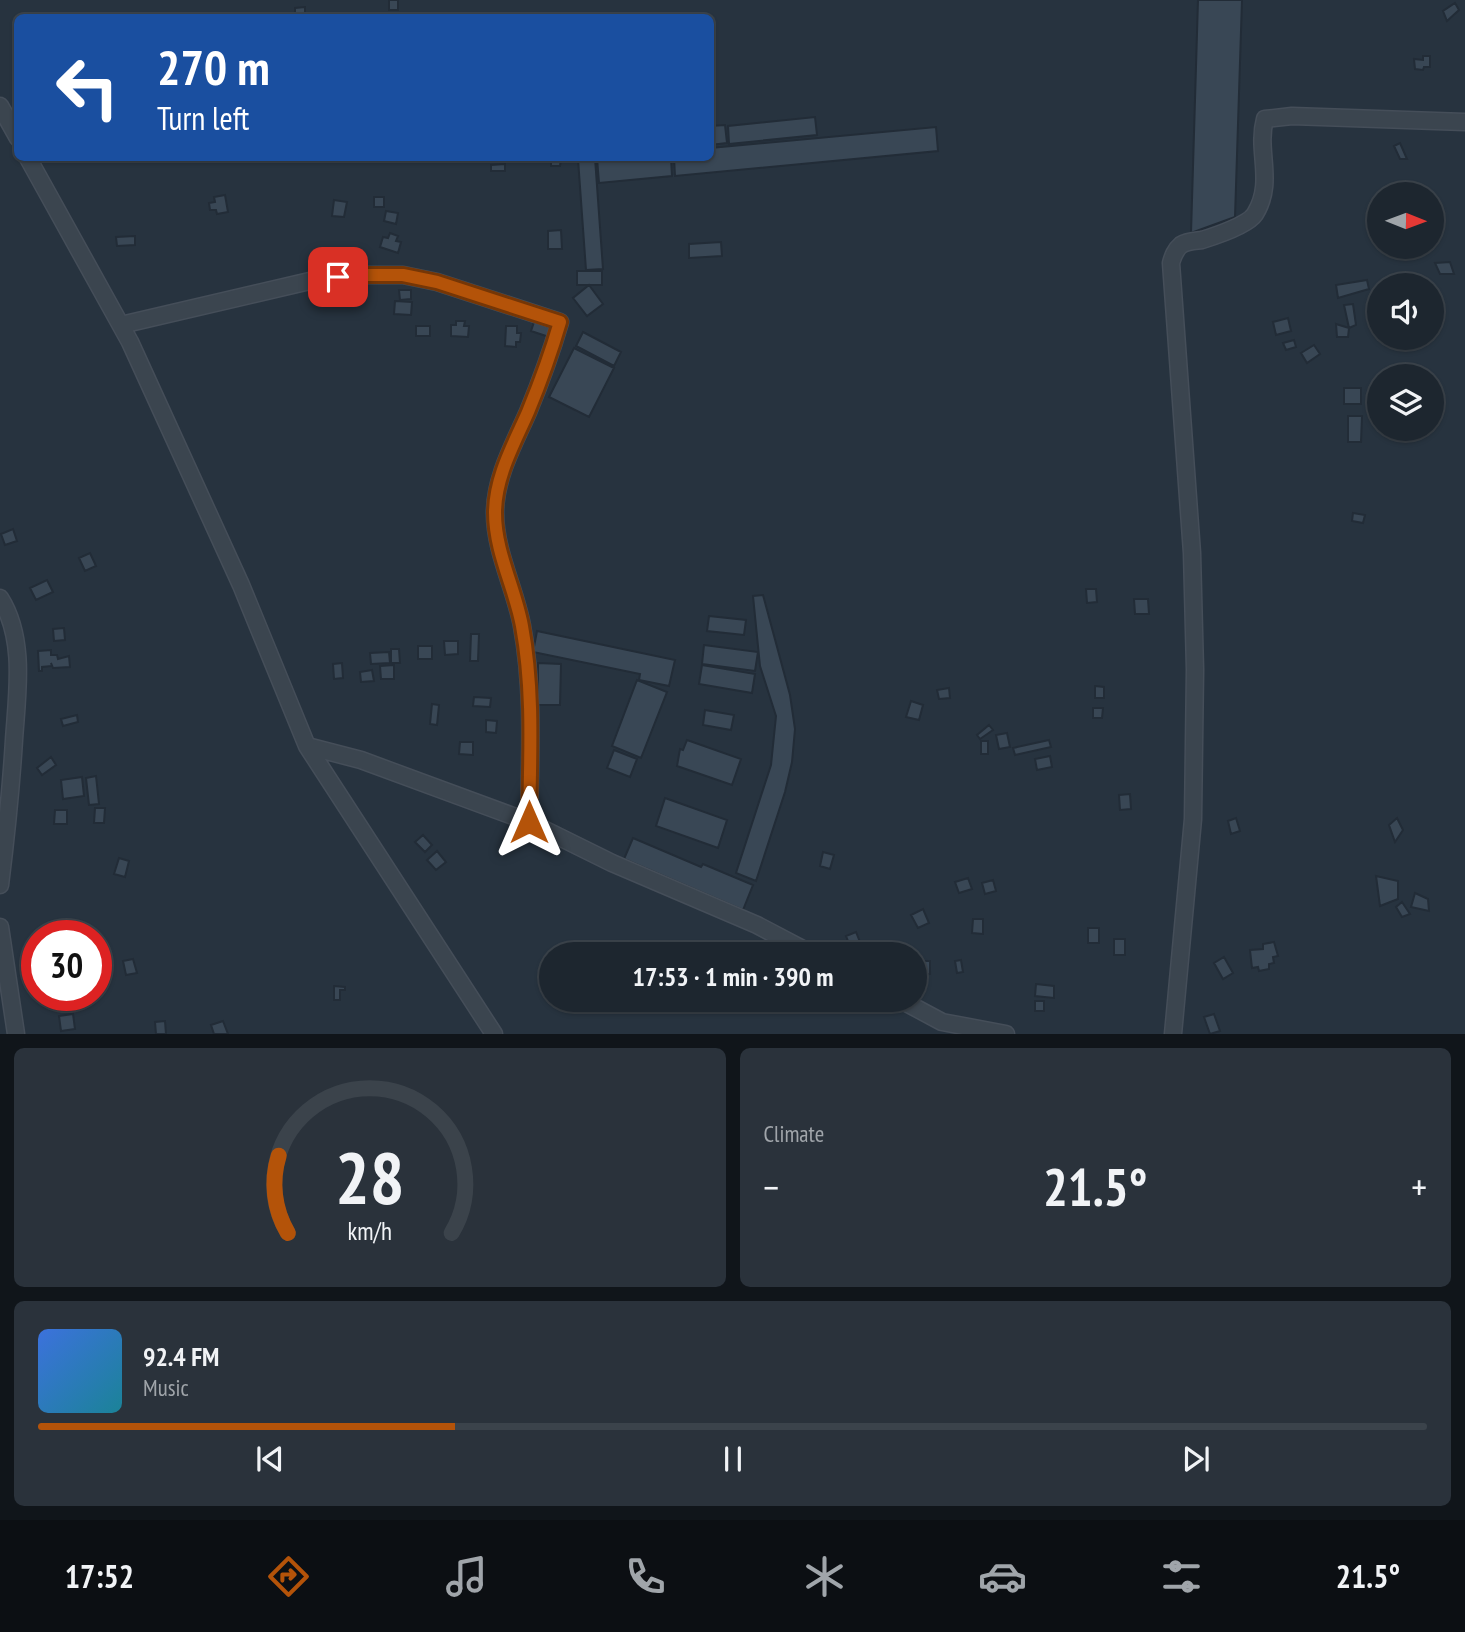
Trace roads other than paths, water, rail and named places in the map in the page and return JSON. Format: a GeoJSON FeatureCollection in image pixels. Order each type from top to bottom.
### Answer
{"type":"FeatureCollection","features":[{"type":"Feature","properties":{"kind":"street"},"geometry":{"type":"LineString","coordinates":[[0,106],[14,131]]}},
{"type":"Feature","properties":{"kind":"street"},"geometry":{"type":"LineString","coordinates":[[1173,1034],[1194,818],[1195,670],[1192,553],[1171,264],[1174,252],[1182,244],[1203,239],[1253,218],[1263,198],[1266,174],[1261,131],[1265,119],[1292,116],[1465,122]]}},
{"type":"Feature","properties":{"kind":"street"},"geometry":{"type":"LineString","coordinates":[[30,161],[121,325],[241,585],[307,746],[494,1034]]}},
{"type":"Feature","properties":{"kind":"street"},"geometry":{"type":"LineString","coordinates":[[121,325],[314,280],[362,275],[403,275],[437,282],[560,322],[547,364],[506,460],[495,512],[499,545],[522,623],[528,662],[529,822]]}},
{"type":"Feature","properties":{"kind":"street"},"geometry":{"type":"LineString","coordinates":[[0,598],[15,639],[19,676],[10,803],[0,886]]}},
{"type":"Feature","properties":{"kind":"street"},"geometry":{"type":"LineString","coordinates":[[307,746],[361,760],[529,822],[612,863],[757,925],[789,942]]}},
{"type":"Feature","properties":{"kind":"street"},"geometry":{"type":"LineString","coordinates":[[0,926],[16,1034]]}},
{"type":"Feature","properties":{"kind":"street"},"geometry":{"type":"LineString","coordinates":[[916,1012],[938,1028],[1006,1034]]}}]}
